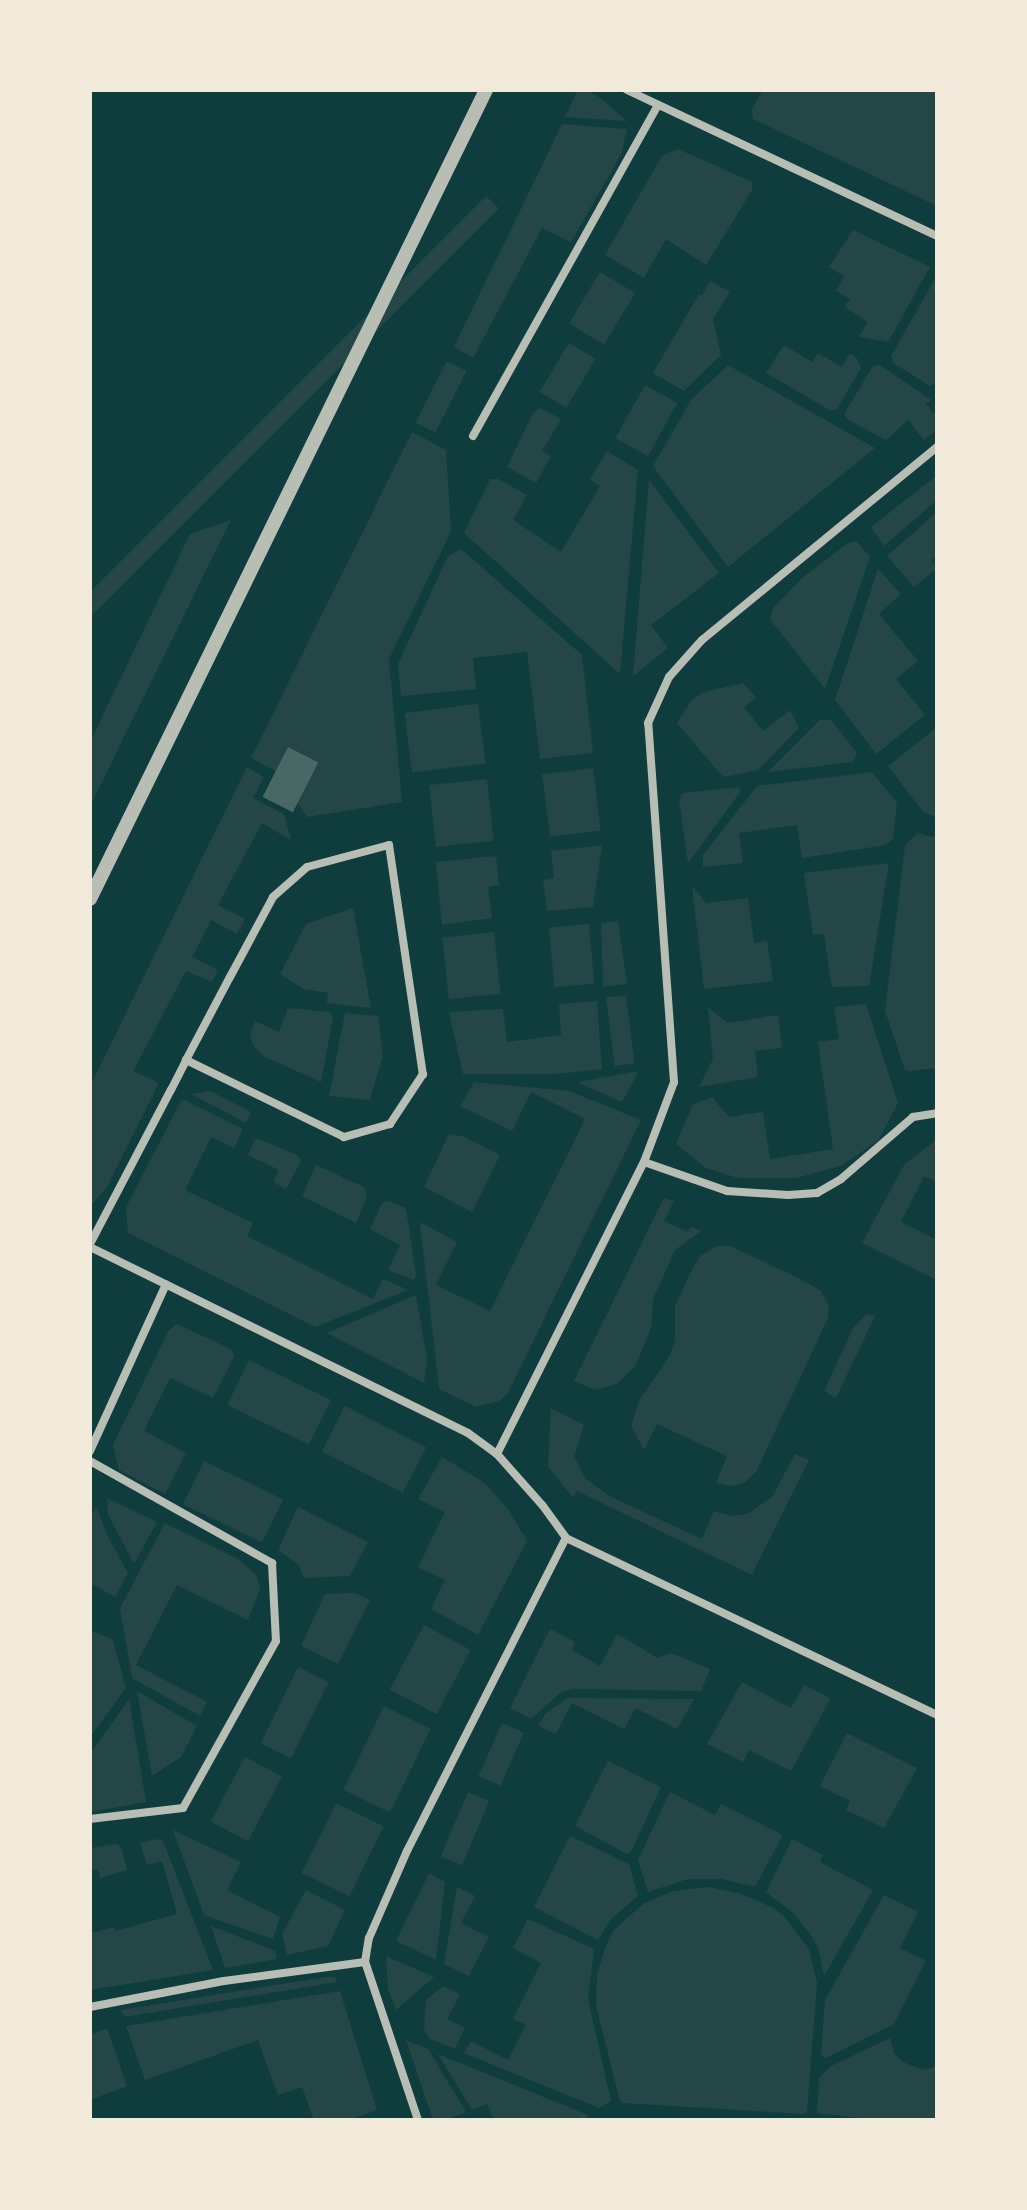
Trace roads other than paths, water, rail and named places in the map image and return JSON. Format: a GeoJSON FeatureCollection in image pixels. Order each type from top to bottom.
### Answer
{"type":"FeatureCollection","features":[{"type":"Feature","properties":{"kind":"street"},"geometry":{"type":"LineString","coordinates":[[90,899],[486,90]]}},
{"type":"Feature","properties":{"kind":"street"},"geometry":{"type":"LineString","coordinates":[[627,90],[937,236]]}},
{"type":"Feature","properties":{"kind":"street"},"geometry":{"type":"LineString","coordinates":[[473,436],[658,105]]}},
{"type":"Feature","properties":{"kind":"street"},"geometry":{"type":"LineString","coordinates":[[497,1454],[644,1162],[674,1082],[648,723],[669,677],[702,640],[937,447]]}},
{"type":"Feature","properties":{"kind":"street"},"geometry":{"type":"LineString","coordinates":[[186,1060],[344,1137],[390,1124],[423,1074],[389,845],[307,867],[273,897],[186,1060],[90,1245],[468,1433],[497,1454],[543,1506],[566,1538],[937,1715]]}},
{"type":"Feature","properties":{"kind":"street"},"geometry":{"type":"LineString","coordinates":[[644,1162],[727,1191],[788,1195],[817,1193],[841,1179],[913,1117],[937,1113]]}},
{"type":"Feature","properties":{"kind":"street"},"geometry":{"type":"LineString","coordinates":[[90,1451],[166,1284]]}},
{"type":"Feature","properties":{"kind":"street"},"geometry":{"type":"LineString","coordinates":[[90,1461],[272,1563],[276,1641],[183,1808],[90,1819]]}},
{"type":"Feature","properties":{"kind":"street"},"geometry":{"type":"LineString","coordinates":[[418,2120],[365,1962],[377,1911],[566,1538]]}},
{"type":"Feature","properties":{"kind":"street"},"geometry":{"type":"LineString","coordinates":[[90,2007],[224,1981],[365,1962]]}}]}
